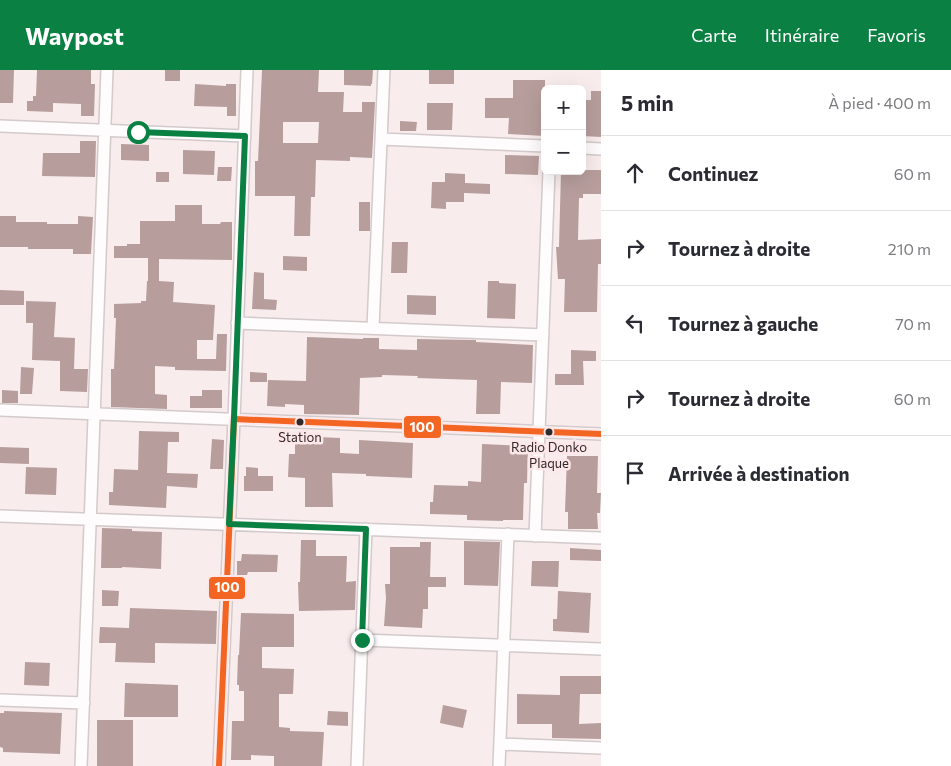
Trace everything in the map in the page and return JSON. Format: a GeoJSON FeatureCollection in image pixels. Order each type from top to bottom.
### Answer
{"type":"FeatureCollection","features":[{"type":"Feature","properties":{"kind":"street"},"geometry":{"type":"LineString","coordinates":[[81,766],[107,70]]}},
{"type":"Feature","properties":{"kind":"street"},"geometry":{"type":"LineString","coordinates":[[219,766],[247,70]]}},
{"type":"Feature","properties":{"kind":"street"},"geometry":{"type":"LineString","coordinates":[[373,328],[384,70]]}},
{"type":"Feature","properties":{"kind":"street"},"geometry":{"type":"LineString","coordinates":[[0,126],[245,136]]}},
{"type":"Feature","properties":{"kind":"street"},"geometry":{"type":"LineString","coordinates":[[381,139],[541,146]]}},
{"type":"Feature","properties":{"kind":"street"},"geometry":{"type":"LineString","coordinates":[[586,148],[601,149]]}},
{"type":"Feature","properties":{"kind":"street"},"geometry":{"type":"LineString","coordinates":[[535,536],[549,175]]}},
{"type":"Feature","properties":{"kind":"street"},"geometry":{"type":"LineString","coordinates":[[237,323],[543,335]]}},
{"type":"Feature","properties":{"kind":"street"},"geometry":{"type":"LineString","coordinates":[[0,410],[601,434]]}},
{"type":"Feature","properties":{"kind":"street"},"geometry":{"type":"LineString","coordinates":[[0,516],[601,538]]}},
{"type":"Feature","properties":{"kind":"street"},"geometry":{"type":"LineString","coordinates":[[356,766],[366,529]]}},
{"type":"Feature","properties":{"kind":"street"},"geometry":{"type":"LineString","coordinates":[[499,766],[508,534]]}},
{"type":"Feature","properties":{"kind":"street"},"geometry":{"type":"LineString","coordinates":[[362,640],[601,649]]}},
{"type":"Feature","properties":{"kind":"street"},"geometry":{"type":"LineString","coordinates":[[0,700],[84,703]]}},
{"type":"Feature","properties":{"kind":"street"},"geometry":{"type":"LineString","coordinates":[[500,744],[601,748]]}},
{"type":"Feature","properties":{"kind":"building"},"geometry":{"type":"Polygon","coordinates":[[[0,70],[14,70],[13,103],[0,103],[0,70]]]}},
{"type":"Feature","properties":{"kind":"building"},"geometry":{"type":"Polygon","coordinates":[[[37,70],[91,70],[91,84],[95,84],[94,116],[81,116],[81,104],[53,103],[53,112],[27,111],[27,101],[33,101],[33,96],[36,96],[37,70]]]}},
{"type":"Feature","properties":{"kind":"building"},"geometry":{"type":"Polygon","coordinates":[[[165,70],[180,70],[180,81],[165,81],[165,70]]]}},
{"type":"Feature","properties":{"kind":"building"},"geometry":{"type":"Polygon","coordinates":[[[262,70],[319,70],[318,92],[344,92],[343,112],[362,112],[362,102],[375,102],[372,158],[350,157],[350,161],[316,160],[315,197],[311,197],[310,236],[294,236],[295,196],[255,196],[255,161],[258,161],[262,70]],[[283,122],[283,143],[318,143],[319,122],[283,122]]]}},
{"type":"Feature","properties":{"kind":"building"},"geometry":{"type":"Polygon","coordinates":[[[344,70],[373,70],[371,86],[344,85],[344,70]]]}},
{"type":"Feature","properties":{"kind":"building"},"geometry":{"type":"Polygon","coordinates":[[[429,70],[454,70],[454,84],[429,84],[429,70]]]}},
{"type":"Feature","properties":{"kind":"building"},"geometry":{"type":"Polygon","coordinates":[[[513,80],[545,80],[545,85],[541,85],[541,136],[508,134],[509,118],[485,118],[485,98],[513,98],[513,80]]]}},
{"type":"Feature","properties":{"kind":"building"},"geometry":{"type":"Polygon","coordinates":[[[195,84],[226,86],[226,84],[236,84],[236,116],[227,116],[227,107],[194,106],[195,84]]]}},
{"type":"Feature","properties":{"kind":"building"},"geometry":{"type":"Polygon","coordinates":[[[591,91],[601,91],[601,137],[586,136],[586,100],[591,100],[591,91]]]}},
{"type":"Feature","properties":{"kind":"building"},"geometry":{"type":"Polygon","coordinates":[[[427,103],[453,103],[452,130],[427,130],[427,103]]]}},
{"type":"Feature","properties":{"kind":"building"},"geometry":{"type":"Polygon","coordinates":[[[400,121],[417,122],[416,131],[400,131],[400,121]]]}},
{"type":"Feature","properties":{"kind":"building"},"geometry":{"type":"Polygon","coordinates":[[[80,141],[96,141],[95,177],[42,176],[43,153],[80,153],[80,141]]]}},
{"type":"Feature","properties":{"kind":"building"},"geometry":{"type":"Polygon","coordinates":[[[121,144],[149,145],[149,161],[121,160],[121,144]]]}},
{"type":"Feature","properties":{"kind":"building"},"geometry":{"type":"Polygon","coordinates":[[[183,150],[215,151],[214,175],[183,174],[183,150]]]}},
{"type":"Feature","properties":{"kind":"building"},"geometry":{"type":"Polygon","coordinates":[[[505,155],[539,156],[538,175],[505,174],[505,155]]]}},
{"type":"Feature","properties":{"kind":"building"},"geometry":{"type":"Polygon","coordinates":[[[218,167],[232,167],[231,181],[217,181],[218,167]]]}},
{"type":"Feature","properties":{"kind":"building"},"geometry":{"type":"Polygon","coordinates":[[[586,170],[601,170],[601,194],[583,194],[583,198],[579,198],[578,240],[601,239],[601,264],[598,264],[597,312],[564,312],[565,279],[558,279],[556,247],[559,247],[561,175],[586,175],[586,170]]]}},
{"type":"Feature","properties":{"kind":"building"},"geometry":{"type":"Polygon","coordinates":[[[156,172],[169,172],[169,182],[156,182],[156,172]]]}},
{"type":"Feature","properties":{"kind":"building"},"geometry":{"type":"Polygon","coordinates":[[[445,173],[465,174],[465,183],[490,184],[490,194],[464,193],[464,202],[446,202],[446,209],[431,208],[432,182],[445,182],[445,173]]]}},
{"type":"Feature","properties":{"kind":"building"},"geometry":{"type":"Polygon","coordinates":[[[359,202],[370,202],[370,231],[359,231],[359,202]]]}},
{"type":"Feature","properties":{"kind":"building"},"geometry":{"type":"Polygon","coordinates":[[[175,205],[202,205],[202,224],[232,222],[232,260],[159,259],[159,281],[174,282],[173,302],[215,305],[213,340],[197,340],[197,359],[216,359],[217,334],[227,334],[226,371],[175,370],[175,367],[155,366],[155,394],[167,395],[167,409],[111,407],[111,369],[114,369],[116,318],[114,318],[114,304],[141,303],[141,301],[146,301],[148,281],[148,258],[114,258],[114,246],[140,244],[140,221],[175,221],[175,205]]]}},
{"type":"Feature","properties":{"kind":"building"},"geometry":{"type":"Polygon","coordinates":[[[0,216],[16,216],[16,222],[47,222],[47,224],[78,224],[78,216],[93,217],[91,254],[73,254],[73,249],[0,247],[0,216]]]}},
{"type":"Feature","properties":{"kind":"building"},"geometry":{"type":"Polygon","coordinates":[[[392,242],[408,242],[407,273],[391,273],[392,242]]]}},
{"type":"Feature","properties":{"kind":"building"},"geometry":{"type":"Polygon","coordinates":[[[283,256],[307,257],[307,271],[283,270],[283,256]]]}},
{"type":"Feature","properties":{"kind":"building"},"geometry":{"type":"Polygon","coordinates":[[[254,272],[264,273],[264,299],[277,300],[276,310],[252,309],[254,272]]]}},
{"type":"Feature","properties":{"kind":"building"},"geometry":{"type":"Polygon","coordinates":[[[488,281],[516,284],[515,319],[487,318],[488,281]]]}},
{"type":"Feature","properties":{"kind":"building"},"geometry":{"type":"Polygon","coordinates":[[[0,290],[24,291],[24,305],[0,305],[0,290]]]}},
{"type":"Feature","properties":{"kind":"building"},"geometry":{"type":"Polygon","coordinates":[[[407,295],[436,296],[436,315],[407,314],[407,295]]]}},
{"type":"Feature","properties":{"kind":"building"},"geometry":{"type":"Polygon","coordinates":[[[26,301],[56,302],[54,337],[75,338],[74,369],[88,369],[87,392],[60,391],[60,361],[32,360],[33,323],[26,323],[26,301]]]}},
{"type":"Feature","properties":{"kind":"building"},"geometry":{"type":"Polygon","coordinates":[[[307,337],[379,338],[379,349],[417,350],[417,339],[476,340],[476,342],[533,345],[532,383],[501,382],[500,414],[476,414],[477,380],[417,378],[418,376],[382,375],[382,377],[360,378],[359,415],[304,414],[304,405],[285,404],[285,407],[267,406],[268,380],[306,381],[307,337]]]}},
{"type":"Feature","properties":{"kind":"building"},"geometry":{"type":"Polygon","coordinates":[[[571,350],[596,351],[596,361],[583,361],[584,385],[555,385],[555,374],[571,374],[571,350]]]}},
{"type":"Feature","properties":{"kind":"building"},"geometry":{"type":"Polygon","coordinates":[[[21,367],[34,368],[32,394],[20,394],[21,367]]]}},
{"type":"Feature","properties":{"kind":"building"},"geometry":{"type":"Polygon","coordinates":[[[250,372],[267,373],[267,382],[250,382],[250,372]]]}},
{"type":"Feature","properties":{"kind":"building"},"geometry":{"type":"Polygon","coordinates":[[[2,390],[18,391],[18,403],[2,403],[2,390]]]}},
{"type":"Feature","properties":{"kind":"building"},"geometry":{"type":"Polygon","coordinates":[[[202,390],[222,390],[222,408],[190,408],[190,396],[202,396],[202,390]]]}},
{"type":"Feature","properties":{"kind":"building"},"geometry":{"type":"Polygon","coordinates":[[[139,431],[179,432],[179,442],[168,442],[167,473],[198,474],[197,488],[167,486],[166,508],[109,505],[109,492],[113,492],[114,469],[138,470],[139,431]]]}},
{"type":"Feature","properties":{"kind":"building"},"geometry":{"type":"Polygon","coordinates":[[[295,438],[340,438],[340,453],[359,454],[359,440],[413,443],[412,478],[332,473],[333,507],[305,507],[305,478],[288,477],[289,454],[295,454],[295,438]]]}},
{"type":"Feature","properties":{"kind":"building"},"geometry":{"type":"Polygon","coordinates":[[[212,439],[224,440],[223,469],[210,469],[212,439]]]}},
{"type":"Feature","properties":{"kind":"building"},"geometry":{"type":"Polygon","coordinates":[[[482,444],[528,446],[523,520],[467,520],[467,515],[430,514],[430,502],[433,502],[434,485],[468,486],[468,481],[481,482],[482,444]]]}},
{"type":"Feature","properties":{"kind":"building"},"geometry":{"type":"Polygon","coordinates":[[[0,447],[29,448],[29,464],[0,463],[0,447]]]}},
{"type":"Feature","properties":{"kind":"building"},"geometry":{"type":"Polygon","coordinates":[[[567,456],[598,456],[597,493],[601,493],[600,513],[597,513],[598,529],[568,529],[568,512],[565,512],[567,456]]]}},
{"type":"Feature","properties":{"kind":"building"},"geometry":{"type":"Polygon","coordinates":[[[26,467],[57,468],[56,495],[25,494],[26,467]]]}},
{"type":"Feature","properties":{"kind":"building"},"geometry":{"type":"Polygon","coordinates":[[[246,467],[258,468],[258,476],[273,476],[273,491],[244,491],[246,467]]]}},
{"type":"Feature","properties":{"kind":"building"},"geometry":{"type":"Polygon","coordinates":[[[102,528],[162,532],[161,569],[101,568],[102,528]]]}},
{"type":"Feature","properties":{"kind":"building"},"geometry":{"type":"Polygon","coordinates":[[[301,540],[316,540],[316,556],[347,556],[346,582],[356,581],[355,610],[299,611],[298,582],[300,582],[301,540]]]}},
{"type":"Feature","properties":{"kind":"building"},"geometry":{"type":"Polygon","coordinates":[[[464,541],[500,542],[498,586],[464,585],[464,541]]]}},
{"type":"Feature","properties":{"kind":"building"},"geometry":{"type":"Polygon","coordinates":[[[420,542],[431,542],[430,577],[446,577],[446,587],[428,587],[428,609],[423,609],[422,628],[384,626],[385,584],[390,584],[390,547],[420,547],[420,542]]]}},
{"type":"Feature","properties":{"kind":"building"},"geometry":{"type":"Polygon","coordinates":[[[570,548],[601,550],[601,561],[570,560],[570,548]]]}},
{"type":"Feature","properties":{"kind":"building"},"geometry":{"type":"Polygon","coordinates":[[[242,554],[278,555],[277,572],[248,572],[247,575],[237,575],[237,561],[241,561],[242,554]]]}},
{"type":"Feature","properties":{"kind":"building"},"geometry":{"type":"Polygon","coordinates":[[[532,561],[559,561],[558,587],[531,586],[532,561]]]}},
{"type":"Feature","properties":{"kind":"building"},"geometry":{"type":"Polygon","coordinates":[[[102,590],[119,591],[118,606],[102,606],[102,590]]]}},
{"type":"Feature","properties":{"kind":"building"},"geometry":{"type":"Polygon","coordinates":[[[558,591],[591,593],[589,633],[553,631],[553,619],[557,619],[558,591]]]}},
{"type":"Feature","properties":{"kind":"building"},"geometry":{"type":"Polygon","coordinates":[[[130,608],[217,611],[216,644],[155,643],[155,663],[115,662],[116,643],[99,643],[100,627],[129,628],[130,608]]]}},
{"type":"Feature","properties":{"kind":"building"},"geometry":{"type":"Polygon","coordinates":[[[241,613],[294,614],[294,647],[262,647],[262,668],[294,669],[293,694],[279,694],[279,727],[290,728],[290,731],[324,732],[322,766],[274,766],[274,756],[251,755],[251,760],[231,760],[232,721],[244,721],[244,691],[239,691],[239,685],[237,685],[241,613]]]}},
{"type":"Feature","properties":{"kind":"building"},"geometry":{"type":"Polygon","coordinates":[[[25,662],[50,663],[49,686],[24,685],[25,662]]]}},
{"type":"Feature","properties":{"kind":"building"},"geometry":{"type":"Polygon","coordinates":[[[560,676],[601,676],[601,694],[580,694],[579,724],[601,723],[601,739],[552,738],[552,724],[517,724],[517,694],[560,695],[560,676]]]}},
{"type":"Feature","properties":{"kind":"building"},"geometry":{"type":"Polygon","coordinates":[[[125,683],[178,685],[178,717],[124,717],[125,683]]]}},
{"type":"Feature","properties":{"kind":"building"},"geometry":{"type":"Polygon","coordinates":[[[443,705],[467,710],[463,728],[440,723],[443,705]]]}},
{"type":"Feature","properties":{"kind":"building"},"geometry":{"type":"Polygon","coordinates":[[[4,711],[62,713],[60,754],[3,752],[3,748],[0,747],[0,713],[4,713],[4,711]]]}},
{"type":"Feature","properties":{"kind":"building"},"geometry":{"type":"Polygon","coordinates":[[[328,711],[348,712],[348,726],[327,725],[328,711]]]}},
{"type":"Feature","properties":{"kind":"building"},"geometry":{"type":"Polygon","coordinates":[[[97,720],[133,720],[133,766],[97,766],[97,720]]]}},
{"type":"Feature","properties":{"kind":"transit line","name":"100"},"geometry":{"type":"LineString","coordinates":[[219,766],[234,419],[601,434]]}},
{"type":"Feature","properties":{"kind":"place","name":"Station"},"geometry":{"type":"Point","coordinates":[300,422]}},
{"type":"Feature","properties":{"kind":"place","name":"Radio Donko Plaque"},"geometry":{"type":"Point","coordinates":[549,432]}},
{"type":"Feature","properties":{"kind":"route"},"geometry":{"type":"LineString","coordinates":[[138,132],[245,136],[229,524],[366,529],[362,640]]}}]}
